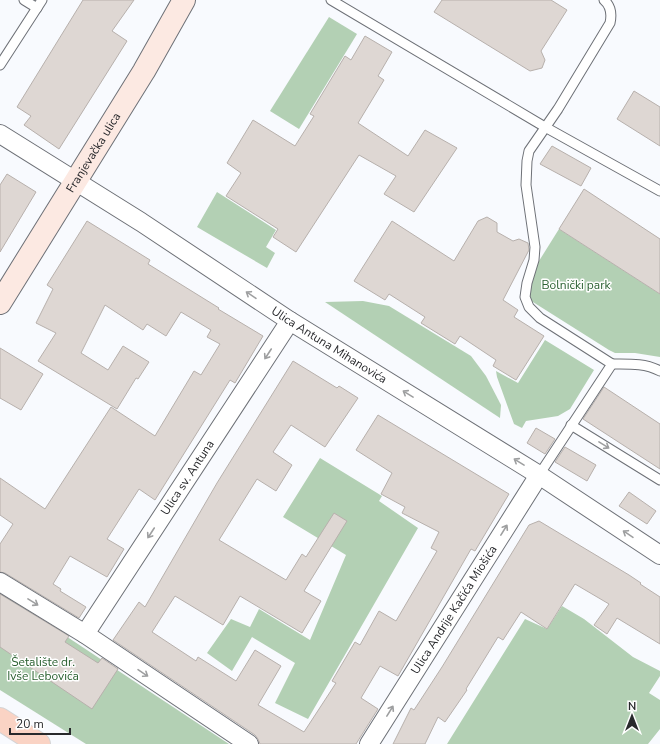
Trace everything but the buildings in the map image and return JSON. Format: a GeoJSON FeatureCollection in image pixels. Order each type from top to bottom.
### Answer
{"type":"FeatureCollection","features":[{"type":"Feature","properties":{"kind":"main road","name":"Franjevačka ulica"},"geometry":{"type":"LineString","coordinates":[[0,303],[144,71],[184,0]]}},
{"type":"Feature","properties":{"kind":"main road"},"geometry":{"type":"LineString","coordinates":[[0,719],[39,744]]}},
{"type":"Feature","properties":{"kind":"street","name":"Ulica Antuna Mihanovića"},"geometry":{"type":"LineString","coordinates":[[0,134],[141,222],[290,321],[539,475],[660,556]]}},
{"type":"Feature","properties":{"kind":"street","name":"Ulica sv. Antuna"},"geometry":{"type":"LineString","coordinates":[[85,634],[290,321]]}},
{"type":"Feature","properties":{"kind":"street","name":"Ulica Andrije Kačića Miošića"},"geometry":{"type":"LineString","coordinates":[[369,744],[539,475]]}},
{"type":"Feature","properties":{"kind":"street"},"geometry":{"type":"LineString","coordinates":[[0,582],[85,634],[249,744]]}},
{"type":"Feature","properties":{"kind":"lane"},"geometry":{"type":"LineString","coordinates":[[24,0],[37,8]]}},
{"type":"Feature","properties":{"kind":"lane"},"geometry":{"type":"LineString","coordinates":[[0,65],[42,0]]}},
{"type":"Feature","properties":{"kind":"lane"},"geometry":{"type":"LineString","coordinates":[[331,0],[545,127],[660,191]]}},
{"type":"Feature","properties":{"kind":"lane"},"geometry":{"type":"LineString","coordinates":[[604,0],[612,13],[610,24],[558,109],[529,151],[526,185],[536,247],[525,297],[530,307],[540,318],[612,364],[639,364],[650,366],[660,371]]}},
{"type":"Feature","properties":{"kind":"lane"},"geometry":{"type":"LineString","coordinates":[[539,475],[612,364]]}},
{"type":"Feature","properties":{"kind":"lane"},"geometry":{"type":"LineString","coordinates":[[571,425],[660,480]]}},
{"type":"Feature","properties":{"kind":"green space"},"geometry":{"type":"Polygon","coordinates":[[[329,17],[357,34],[299,129],[270,111],[329,17]]]}},
{"type":"Feature","properties":{"kind":"green space"},"geometry":{"type":"Polygon","coordinates":[[[217,192],[276,230],[266,247],[275,253],[267,268],[197,227],[217,192]]]}},
{"type":"Feature","properties":{"kind":"green space","name":"Bolnički park"},"geometry":{"type":"Polygon","coordinates":[[[559,229],[660,294],[660,357],[635,353],[615,353],[525,297],[529,277],[559,229]]]}},
{"type":"Feature","properties":{"kind":"green space"},"geometry":{"type":"Polygon","coordinates":[[[363,301],[389,306],[471,356],[486,376],[501,405],[500,418],[325,302],[363,301]]]}},
{"type":"Feature","properties":{"kind":"green space"},"geometry":{"type":"Polygon","coordinates":[[[545,340],[594,370],[570,409],[558,416],[526,421],[522,428],[514,424],[496,371],[518,383],[545,340]]]}},
{"type":"Feature","properties":{"kind":"green space"},"geometry":{"type":"Polygon","coordinates":[[[320,458],[382,496],[379,501],[418,528],[308,719],[275,703],[295,663],[252,637],[232,671],[207,653],[231,619],[250,627],[259,609],[310,640],[346,555],[283,517],[320,458]]]}},
{"type":"Feature","properties":{"kind":"green space","name":"Šetalište dr. Ivše Lebovića"},"geometry":{"type":"Polygon","coordinates":[[[0,594],[229,744],[86,744],[0,690],[0,594]]]}},
{"type":"Feature","properties":{"kind":"green space"},"geometry":{"type":"Polygon","coordinates":[[[562,606],[584,619],[633,657],[660,671],[660,676],[649,693],[660,700],[660,729],[648,744],[447,744],[525,619],[547,629],[562,606]]]}}]}
